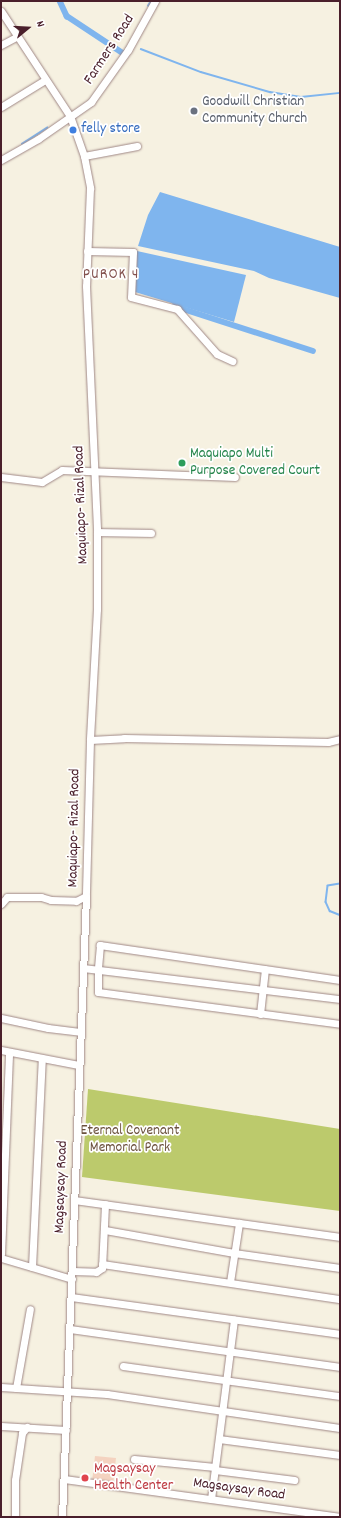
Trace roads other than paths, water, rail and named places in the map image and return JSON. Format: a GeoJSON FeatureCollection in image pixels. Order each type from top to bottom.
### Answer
{"type":"FeatureCollection","features":[{"type":"Feature","properties":{"kind":"street","name":"Farmers Road"},"geometry":{"type":"LineString","coordinates":[[1,160],[91,102],[106,83],[155,1]]}},
{"type":"Feature","properties":{"kind":"street","name":"Maquiapo- Rizal Road"},"geometry":{"type":"LineString","coordinates":[[1,11],[69,115],[84,156],[90,188],[86,316],[92,470],[97,532],[97,609],[90,740],[86,896]]}},
{"type":"Feature","properties":{"kind":"street"},"geometry":{"type":"LineString","coordinates":[[1,44],[16,36]]}},
{"type":"Feature","properties":{"kind":"street"},"geometry":{"type":"LineString","coordinates":[[1,107],[45,80]]}},
{"type":"Feature","properties":{"kind":"street"},"geometry":{"type":"LineString","coordinates":[[84,156],[138,146]]}},
{"type":"Feature","properties":{"kind":"street"},"geometry":{"type":"LineString","coordinates":[[87,251],[132,252],[131,296],[177,309],[218,354],[232,361]]}},
{"type":"Feature","properties":{"kind":"street"},"geometry":{"type":"LineString","coordinates":[[1,477],[42,482],[62,470],[92,470],[235,477]]}},
{"type":"Feature","properties":{"kind":"street"},"geometry":{"type":"LineString","coordinates":[[97,532],[151,533]]}},
{"type":"Feature","properties":{"kind":"street"},"geometry":{"type":"LineString","coordinates":[[90,740],[124,738],[328,742],[340,739]]}},
{"type":"Feature","properties":{"kind":"street"},"geometry":{"type":"LineString","coordinates":[[1,904],[7,897],[41,897],[51,900],[76,901],[86,896]]}},
{"type":"Feature","properties":{"kind":"street","name":"Magsaysay Road"},"geometry":{"type":"LineString","coordinates":[[62,1517],[86,896]]}},
{"type":"Feature","properties":{"kind":"street"},"geometry":{"type":"LineString","coordinates":[[340,980],[100,945],[98,992],[340,1024]]}},
{"type":"Feature","properties":{"kind":"street"},"geometry":{"type":"LineString","coordinates":[[83,968],[262,989],[340,1000]]}},
{"type":"Feature","properties":{"kind":"street"},"geometry":{"type":"LineString","coordinates":[[260,1014],[265,969]]}},
{"type":"Feature","properties":{"kind":"street"},"geometry":{"type":"LineString","coordinates":[[1,1018],[48,1028],[80,1032]]}},
{"type":"Feature","properties":{"kind":"street"},"geometry":{"type":"LineString","coordinates":[[1,1050],[79,1065]]}},
{"type":"Feature","properties":{"kind":"street"},"geometry":{"type":"LineString","coordinates":[[1,1254],[9,1052]]}},
{"type":"Feature","properties":{"kind":"street"},"geometry":{"type":"LineString","coordinates":[[32,1267],[42,1058]]}},
{"type":"Feature","properties":{"kind":"street"},"geometry":{"type":"LineString","coordinates":[[74,1200],[340,1237]]}},
{"type":"Feature","properties":{"kind":"street"},"geometry":{"type":"LineString","coordinates":[[72,1270],[99,1272],[102,1264],[105,1204]]}},
{"type":"Feature","properties":{"kind":"street"},"geometry":{"type":"LineString","coordinates":[[230,1282],[239,1223]]}},
{"type":"Feature","properties":{"kind":"street"},"geometry":{"type":"LineString","coordinates":[[104,1230],[234,1253],[340,1268]]}},
{"type":"Feature","properties":{"kind":"street"},"geometry":{"type":"LineString","coordinates":[[1,1258],[72,1279]]}},
{"type":"Feature","properties":{"kind":"street"},"geometry":{"type":"LineString","coordinates":[[102,1264],[340,1299]]}},
{"type":"Feature","properties":{"kind":"street"},"geometry":{"type":"LineString","coordinates":[[71,1297],[340,1334]]}},
{"type":"Feature","properties":{"kind":"street"},"geometry":{"type":"LineString","coordinates":[[16,1388],[30,1308]]}},
{"type":"Feature","properties":{"kind":"street"},"geometry":{"type":"LineString","coordinates":[[211,1499],[234,1319]]}},
{"type":"Feature","properties":{"kind":"street"},"geometry":{"type":"LineString","coordinates":[[70,1329],[230,1350],[340,1367]]}},
{"type":"Feature","properties":{"kind":"street"},"geometry":{"type":"LineString","coordinates":[[123,1366],[226,1379],[340,1396]]}},
{"type":"Feature","properties":{"kind":"street"},"geometry":{"type":"LineString","coordinates":[[1,1387],[68,1391],[340,1428]]}},
{"type":"Feature","properties":{"kind":"street"},"geometry":{"type":"LineString","coordinates":[[1,1426],[66,1430]]}},
{"type":"Feature","properties":{"kind":"street"},"geometry":{"type":"LineString","coordinates":[[15,1517],[15,1480],[22,1433],[27,1427]]}},
{"type":"Feature","properties":{"kind":"street"},"geometry":{"type":"LineString","coordinates":[[219,1439],[340,1455]]}},
{"type":"Feature","properties":{"kind":"street"},"geometry":{"type":"LineString","coordinates":[[134,1459],[294,1480]]}},
{"type":"Feature","properties":{"kind":"street","name":"Magsaysay Road"},"geometry":{"type":"LineString","coordinates":[[64,1479],[340,1517]]}},
{"type":"Feature","properties":{"kind":"water"},"geometry":{"type":"Polygon","coordinates":[[[160,192],[340,247],[340,298],[269,278],[254,271],[138,246],[148,215],[160,192]]]}},
{"type":"Feature","properties":{"kind":"water"},"geometry":{"type":"Polygon","coordinates":[[[137,251],[246,275],[234,322],[135,292],[137,251]]]}},
{"type":"Feature","properties":{"kind":"waterway"},"geometry":{"type":"LineString","coordinates":[[60,1],[67,16],[123,53]]}},
{"type":"Feature","properties":{"kind":"waterway"},"geometry":{"type":"LineString","coordinates":[[148,6],[151,1]]}},
{"type":"Feature","properties":{"kind":"waterway"},"geometry":{"type":"LineString","coordinates":[[141,49],[201,72],[270,92],[301,97],[340,93]]}},
{"type":"Feature","properties":{"kind":"waterway"},"geometry":{"type":"LineString","coordinates":[[22,144],[47,128]]}},
{"type":"Feature","properties":{"kind":"waterway"},"geometry":{"type":"LineString","coordinates":[[174,306],[313,351]]}},
{"type":"Feature","properties":{"kind":"waterway"},"geometry":{"type":"LineString","coordinates":[[340,884],[328,886],[326,902],[330,911],[340,915]]}},
{"type":"Feature","properties":{"kind":"place","name":"Goodwill Christian Community Church"},"geometry":{"type":"Point","coordinates":[194,111]}},
{"type":"Feature","properties":{"kind":"place","name":"felly store"},"geometry":{"type":"Point","coordinates":[73,130]}},
{"type":"Feature","properties":{"kind":"place","name":"Maquiapo Multi Purpose Covered Court"},"geometry":{"type":"Point","coordinates":[182,463]}},
{"type":"Feature","properties":{"kind":"place","name":"Magsaysay Health Center"},"geometry":{"type":"Point","coordinates":[85,1478]}},
{"type":"Feature","properties":{"kind":"district","name":"PUROK 4"},"geometry":{"type":"Point","coordinates":[111,275]}},
{"type":"Feature","properties":{"kind":"park label","name":"Eternal Covenant Memorial Park"},"geometry":{"type":"Point","coordinates":[130,1140]}}]}
